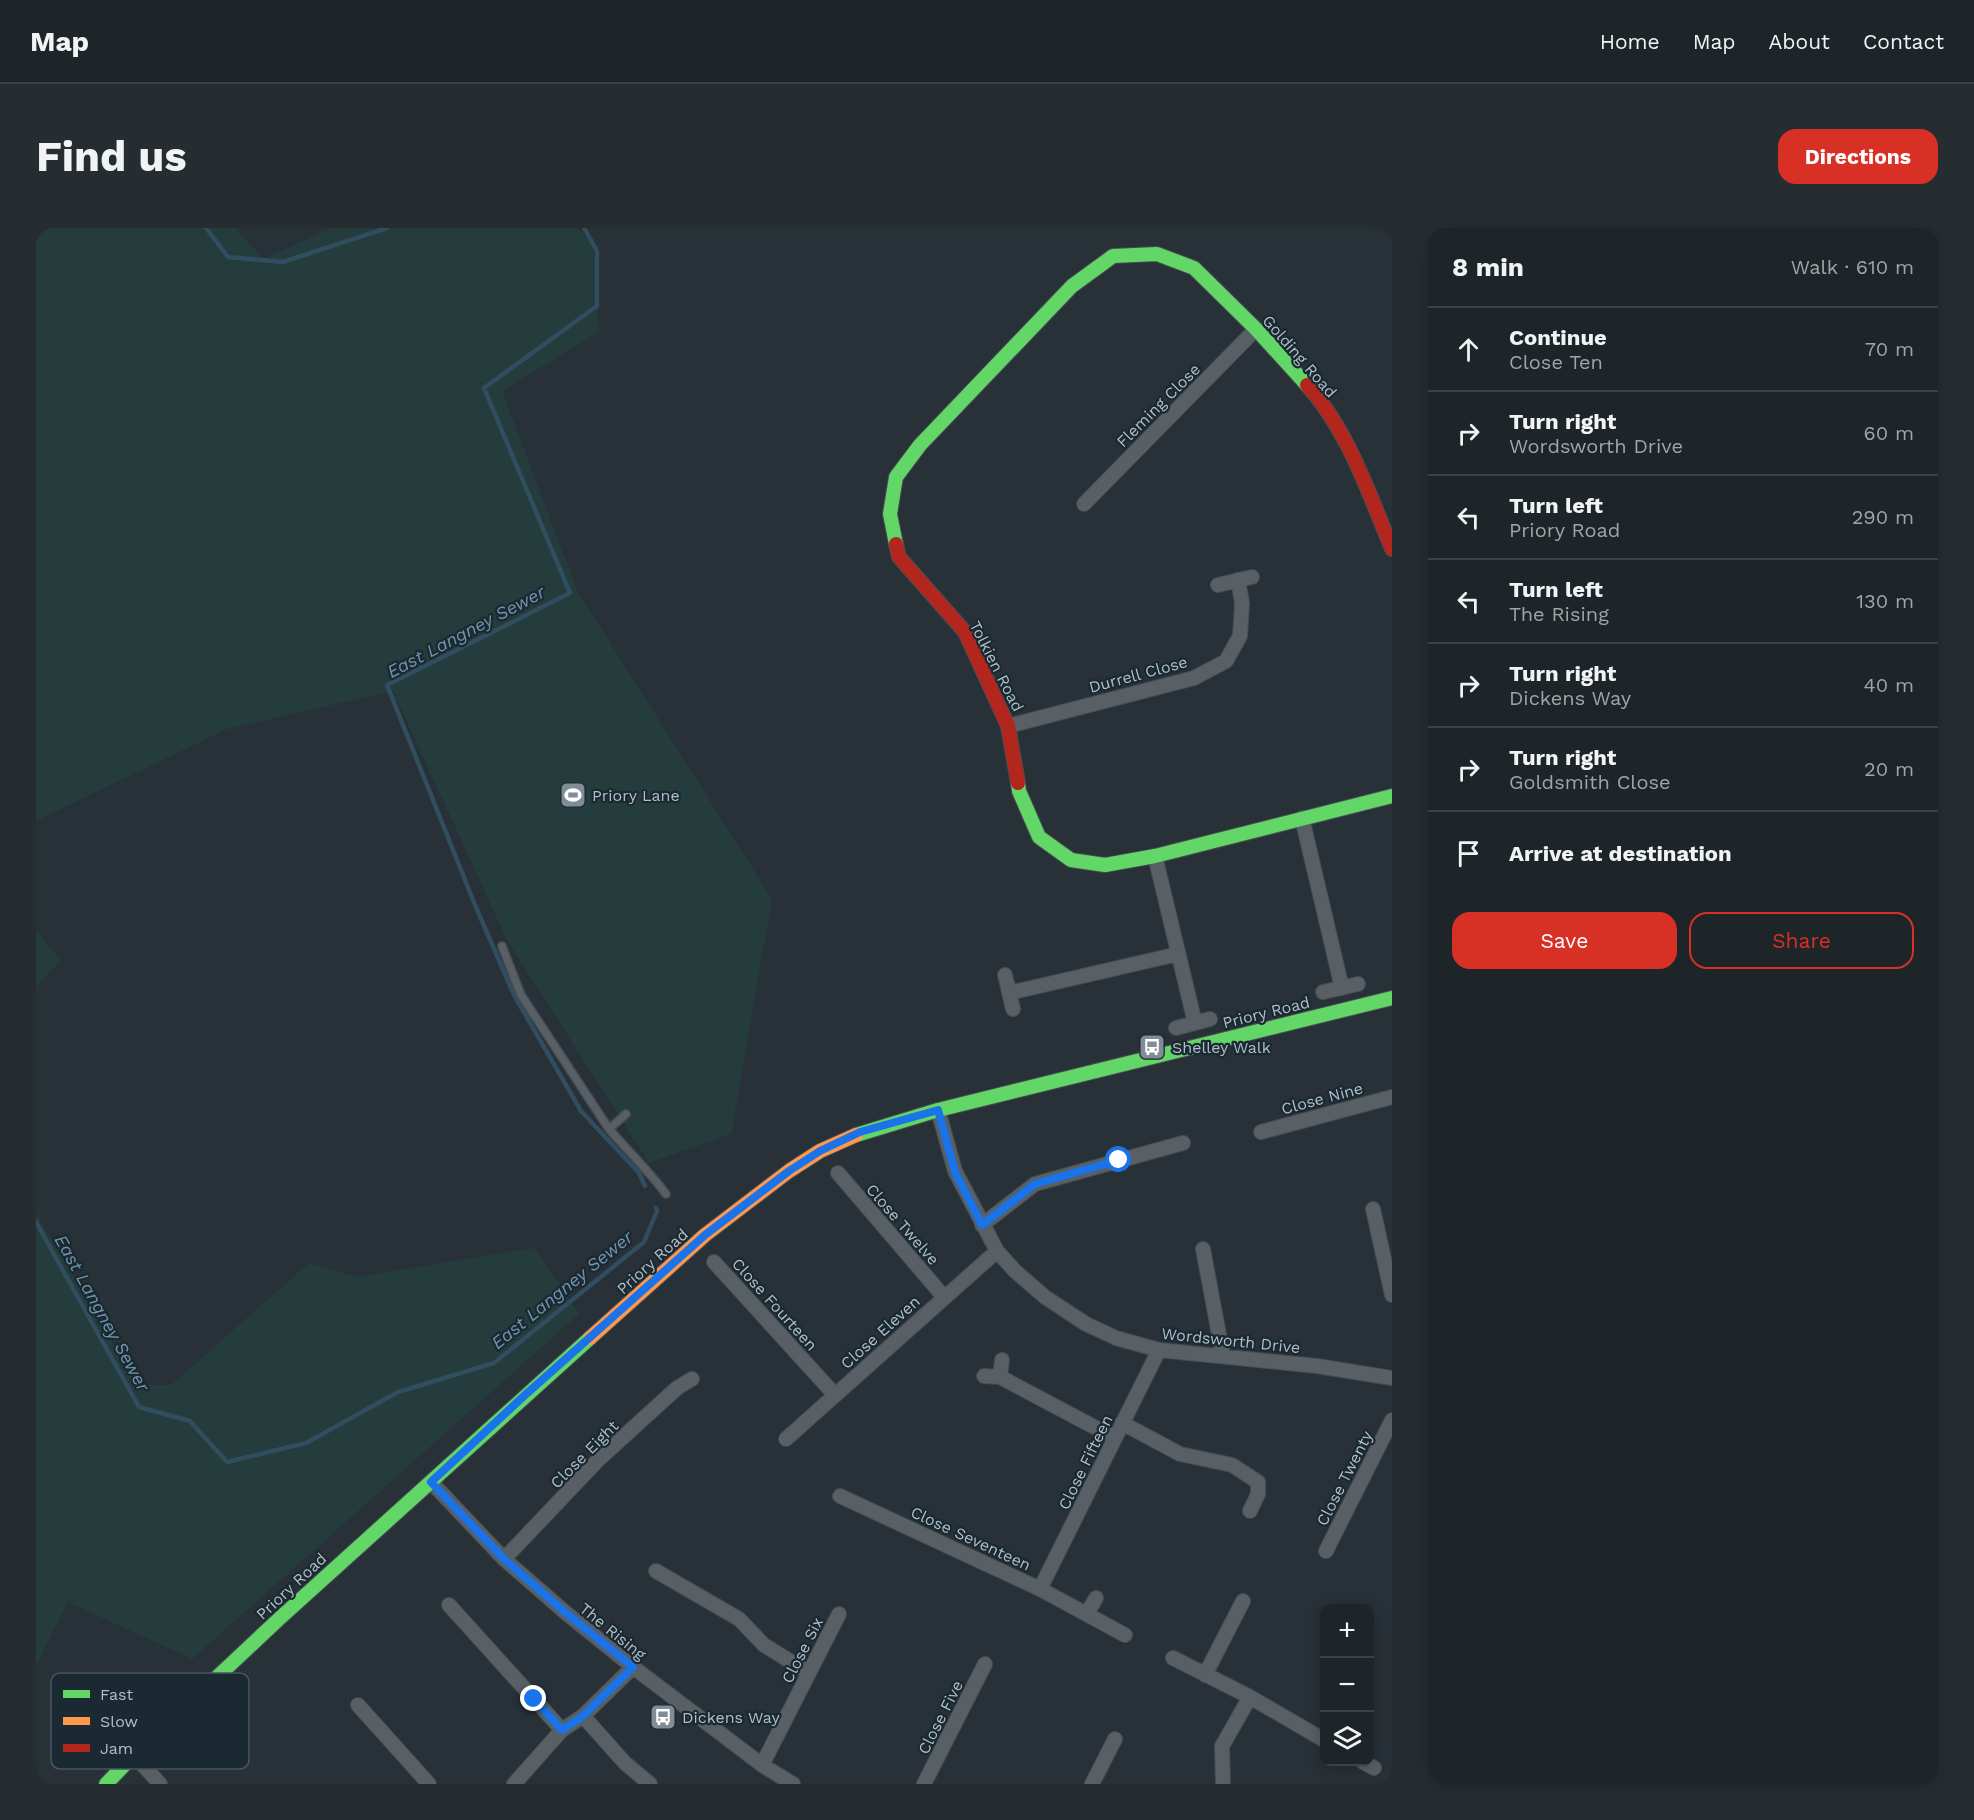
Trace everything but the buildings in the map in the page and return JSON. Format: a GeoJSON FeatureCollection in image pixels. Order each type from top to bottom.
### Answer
{"type":"FeatureCollection","features":[{"type":"Feature","properties":{"kind":"street","name":"Golding Road"},"geometry":{"type":"LineString","coordinates":[[1157,254],[1194,268],[1256,329],[1317,396],[1354,457],[1392,549]]}},
{"type":"Feature","properties":{"kind":"street","name":"Tolkien Road"},"geometry":{"type":"LineString","coordinates":[[1157,254],[1113,256],[1072,286],[920,445],[896,477],[890,514],[899,557],[964,632],[1008,726],[1019,791],[1039,837],[1071,860],[1105,865],[1155,856],[1392,796]]}},
{"type":"Feature","properties":{"kind":"street","name":"Fleming Close"},"geometry":{"type":"LineString","coordinates":[[1084,504],[1256,329]]}},
{"type":"Feature","properties":{"kind":"street"},"geometry":{"type":"LineString","coordinates":[[1218,585],[1252,577]]}},
{"type":"Feature","properties":{"kind":"street","name":"Durrell Close"},"geometry":{"type":"LineString","coordinates":[[1008,726],[1123,694],[1194,678],[1226,661],[1240,636],[1242,603],[1238,580]]}},
{"type":"Feature","properties":{"kind":"street"},"geometry":{"type":"LineString","coordinates":[[1302,818],[1342,988]]}},
{"type":"Feature","properties":{"kind":"street"},"geometry":{"type":"LineString","coordinates":[[1155,856],[1195,1023]]}},
{"type":"Feature","properties":{"kind":"street"},"geometry":{"type":"LineString","coordinates":[[1009,993],[1178,954]]}},
{"type":"Feature","properties":{"kind":"street"},"geometry":{"type":"LineString","coordinates":[[1005,975],[1013,1009]]}},
{"type":"Feature","properties":{"kind":"street"},"geometry":{"type":"LineString","coordinates":[[1323,992],[1358,984]]}},
{"type":"Feature","properties":{"kind":"street","name":"Priory Road"},"geometry":{"type":"LineString","coordinates":[[221,1673],[524,1396],[705,1235],[789,1171],[820,1151],[860,1132],[938,1110],[1392,998]]}},
{"type":"Feature","properties":{"kind":"street"},"geometry":{"type":"LineString","coordinates":[[1176,1028],[1210,1019]]}},
{"type":"Feature","properties":{"kind":"street","name":"Close Nine"},"geometry":{"type":"LineString","coordinates":[[1261,1132],[1392,1097]]}},
{"type":"Feature","properties":{"kind":"street","name":"Wordsworth Drive"},"geometry":{"type":"LineString","coordinates":[[938,1110],[955,1172],[997,1251],[1015,1271],[1045,1297],[1086,1324],[1116,1338],[1159,1350],[1317,1366],[1392,1378]]}},
{"type":"Feature","properties":{"kind":"street"},"geometry":{"type":"LineString","coordinates":[[982,1225],[1035,1184],[1183,1143]]}},
{"type":"Feature","properties":{"kind":"street","name":"Close Twelve"},"geometry":{"type":"LineString","coordinates":[[838,1173],[944,1297]]}},
{"type":"Feature","properties":{"kind":"street"},"geometry":{"type":"LineString","coordinates":[[1373,1209],[1392,1295]]}},
{"type":"Feature","properties":{"kind":"street"},"geometry":{"type":"LineString","coordinates":[[1203,1249],[1222,1356]]}},
{"type":"Feature","properties":{"kind":"street","name":"Close Eleven"},"geometry":{"type":"LineString","coordinates":[[786,1438],[997,1251]]}},
{"type":"Feature","properties":{"kind":"street","name":"Close Fourteen"},"geometry":{"type":"LineString","coordinates":[[714,1262],[835,1395]]}},
{"type":"Feature","properties":{"kind":"street","name":"Close Fifteen"},"geometry":{"type":"LineString","coordinates":[[1040,1589],[1159,1350]]}},
{"type":"Feature","properties":{"kind":"street"},"geometry":{"type":"LineString","coordinates":[[1000,1377],[1002,1359]]}},
{"type":"Feature","properties":{"kind":"street"},"geometry":{"type":"LineString","coordinates":[[984,1377],[1000,1377],[1115,1438]]}},
{"type":"Feature","properties":{"kind":"street","name":"Close Eight"},"geometry":{"type":"LineString","coordinates":[[504,1559],[599,1459],[676,1388],[692,1379]]}},
{"type":"Feature","properties":{"kind":"street","name":"Close Twenty"},"geometry":{"type":"LineString","coordinates":[[1326,1551],[1392,1420]]}},
{"type":"Feature","properties":{"kind":"street"},"geometry":{"type":"LineString","coordinates":[[1122,1423],[1180,1454],[1232,1465],[1240,1462],[1258,1482],[1258,1494],[1250,1511]]}},
{"type":"Feature","properties":{"kind":"street","name":"The Rising"},"geometry":{"type":"LineString","coordinates":[[431,1482],[504,1559],[566,1613],[762,1765],[793,1784]]}},
{"type":"Feature","properties":{"kind":"street","name":"Close Seventeen"},"geometry":{"type":"LineString","coordinates":[[840,1496],[1040,1589],[1125,1635]]}},
{"type":"Feature","properties":{"kind":"street"},"geometry":{"type":"LineString","coordinates":[[656,1571],[739,1619],[764,1645],[809,1673]]}},
{"type":"Feature","properties":{"kind":"street"},"geometry":{"type":"LineString","coordinates":[[1087,1614],[1096,1598]]}},
{"type":"Feature","properties":{"kind":"street"},"geometry":{"type":"LineString","coordinates":[[1205,1675],[1243,1600]]}},
{"type":"Feature","properties":{"kind":"street"},"geometry":{"type":"LineString","coordinates":[[449,1605],[562,1730]]}},
{"type":"Feature","properties":{"kind":"street","name":"Close Six"},"geometry":{"type":"LineString","coordinates":[[762,1765],[839,1614]]}},
{"type":"Feature","properties":{"kind":"street"},"geometry":{"type":"LineString","coordinates":[[1173,1658],[1250,1697],[1320,1738]]}},
{"type":"Feature","properties":{"kind":"street","name":"Close Five"},"geometry":{"type":"LineString","coordinates":[[924,1784],[985,1664]]}},
{"type":"Feature","properties":{"kind":"street"},"geometry":{"type":"LineString","coordinates":[[514,1784],[562,1730],[583,1716],[633,1667]]}},
{"type":"Feature","properties":{"kind":"street"},"geometry":{"type":"LineString","coordinates":[[1223,1784],[1222,1746],[1250,1697]]}},
{"type":"Feature","properties":{"kind":"street"},"geometry":{"type":"LineString","coordinates":[[358,1705],[429,1784]]}},
{"type":"Feature","properties":{"kind":"street"},"geometry":{"type":"LineString","coordinates":[[583,1716],[625,1763],[650,1784]]}},
{"type":"Feature","properties":{"kind":"street"},"geometry":{"type":"LineString","coordinates":[[1092,1784],[1115,1739]]}},
{"type":"Feature","properties":{"kind":"street","name":"Priory Road"},"geometry":{"type":"LineString","coordinates":[[106,1784],[120,1769]]}},
{"type":"Feature","properties":{"kind":"street"},"geometry":{"type":"LineString","coordinates":[[147,1769],[160,1784]]}},
{"type":"Feature","properties":{"kind":"lane"},"geometry":{"type":"LineString","coordinates":[[502,946],[521,995],[591,1103],[609,1129],[666,1194]]}},
{"type":"Feature","properties":{"kind":"lane"},"geometry":{"type":"LineString","coordinates":[[609,1129],[626,1114]]}},
{"type":"Feature","properties":{"kind":"green space"},"geometry":{"type":"Polygon","coordinates":[[[36,228],[236,228],[263,259],[332,228],[578,228],[594,247],[599,332],[502,391],[578,592],[772,899],[731,1134],[649,1163],[507,940],[393,691],[227,729],[36,821],[36,228]]]}},
{"type":"Feature","properties":{"kind":"green space"},"geometry":{"type":"Polygon","coordinates":[[[36,931],[61,960],[36,987],[36,931]]]}},
{"type":"Feature","properties":{"kind":"green space"},"geometry":{"type":"Polygon","coordinates":[[[36,1213],[137,1385],[171,1385],[309,1263],[356,1277],[535,1248],[579,1314],[192,1659],[68,1602],[36,1665],[36,1213]]]}},
{"type":"Feature","properties":{"kind":"waterway","name":"East Langney Sewer"},"geometry":{"type":"LineString","coordinates":[[206,228],[228,257],[283,262],[387,228]]}},
{"type":"Feature","properties":{"kind":"waterway","name":"East Langney Sewer"},"geometry":{"type":"LineString","coordinates":[[584,228],[597,251],[597,306],[484,388],[570,593],[387,685],[475,905],[514,995],[581,1111],[639,1173],[645,1186]]}},
{"type":"Feature","properties":{"kind":"waterway","name":"East Langney Sewer"},"geometry":{"type":"LineString","coordinates":[[36,1222],[139,1407],[190,1421],[227,1462],[306,1443],[398,1392],[494,1363],[644,1242],[657,1211],[656,1208]]}},
{"type":"Feature","properties":{"kind":"traffic: fast"},"geometry":{"type":"LineString","coordinates":[[896,544],[890,514],[896,477],[920,445],[1072,286],[1113,256],[1157,254],[1194,268],[1256,329],[1307,385]]}},
{"type":"Feature","properties":{"kind":"traffic: fast"},"geometry":{"type":"LineString","coordinates":[[1018,783],[1019,791],[1039,837],[1071,860],[1105,865],[1155,856],[1392,796]]}},
{"type":"Feature","properties":{"kind":"traffic: fast"},"geometry":{"type":"LineString","coordinates":[[856,1135],[938,1110],[1392,998]]}},
{"type":"Feature","properties":{"kind":"traffic: fast"},"geometry":{"type":"LineString","coordinates":[[221,1673],[590,1338]]}},
{"type":"Feature","properties":{"kind":"traffic: fast"},"geometry":{"type":"LineString","coordinates":[[106,1784],[120,1769]]}},
{"type":"Feature","properties":{"kind":"traffic: slow"},"geometry":{"type":"LineString","coordinates":[[590,1338],[705,1235],[789,1171],[820,1151],[856,1135]]}},
{"type":"Feature","properties":{"kind":"traffic: jam"},"geometry":{"type":"LineString","coordinates":[[1307,385],[1346,442],[1392,549]]}},
{"type":"Feature","properties":{"kind":"traffic: jam"},"geometry":{"type":"LineString","coordinates":[[896,544],[899,557],[965,632],[1008,726],[1018,783]]}},
{"type":"Feature","properties":{"kind":"place","name":"Priory Lane"},"geometry":{"type":"Point","coordinates":[573,795]}},
{"type":"Feature","properties":{"kind":"place","name":"Shelley Walk"},"geometry":{"type":"Point","coordinates":[1152,1047]}},
{"type":"Feature","properties":{"kind":"place","name":"Dickens Way"},"geometry":{"type":"Point","coordinates":[663,1717]}},
{"type":"Feature","properties":{"kind":"route"},"geometry":{"type":"LineString","coordinates":[[534,1699],[562,1730],[583,1716],[633,1667],[504,1559],[431,1482],[524,1396],[705,1235],[789,1171],[820,1151],[860,1132],[938,1110],[955,1172],[982,1225],[1035,1184],[1119,1160]]}}]}
